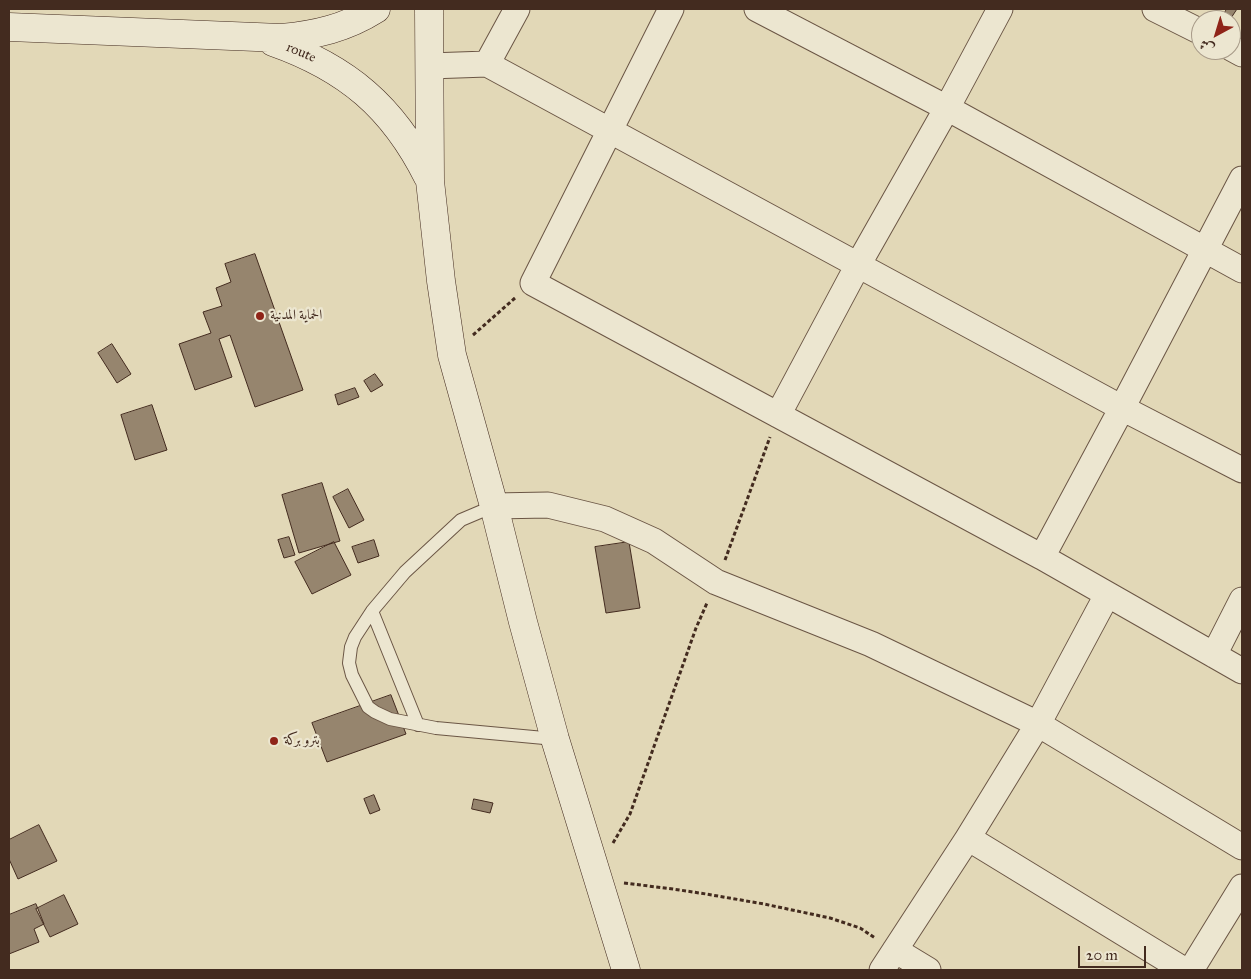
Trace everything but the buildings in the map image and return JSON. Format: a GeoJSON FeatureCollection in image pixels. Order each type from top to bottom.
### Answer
{"type":"FeatureCollection","features":[{"type":"Feature","properties":{"kind":"main road","name":"route"},"geometry":{"type":"LineString","coordinates":[[250,36],[281,38],[324,32],[345,25],[376,9]]}},
{"type":"Feature","properties":{"kind":"main road"},"geometry":{"type":"LineString","coordinates":[[429,9],[430,181],[441,281],[452,355],[555,739],[626,970]]}},
{"type":"Feature","properties":{"kind":"main road"},"geometry":{"type":"LineString","coordinates":[[9,28],[250,36]]}},
{"type":"Feature","properties":{"kind":"main road","name":"route"},"geometry":{"type":"LineString","coordinates":[[250,36],[294,49],[318,60],[341,74],[363,91],[383,110],[401,132],[417,156],[430,181]]}},
{"type":"Feature","properties":{"kind":"street"},"geometry":{"type":"LineString","coordinates":[[487,64],[517,9]]}},
{"type":"Feature","properties":{"kind":"street"},"geometry":{"type":"LineString","coordinates":[[671,9],[533,283],[1042,557],[1242,671]]}},
{"type":"Feature","properties":{"kind":"street"},"geometry":{"type":"LineString","coordinates":[[757,9],[947,108],[1242,270]]}},
{"type":"Feature","properties":{"kind":"street"},"geometry":{"type":"LineString","coordinates":[[778,415],[858,265],[947,108],[1000,9]]}},
{"type":"Feature","properties":{"kind":"street"},"geometry":{"type":"LineString","coordinates":[[1155,9],[1191,27]]}},
{"type":"Feature","properties":{"kind":"street"},"geometry":{"type":"LineString","coordinates":[[429,66],[487,64],[1122,408],[1242,470]]}},
{"type":"Feature","properties":{"kind":"street"},"geometry":{"type":"LineString","coordinates":[[1042,557],[1242,180]]}},
{"type":"Feature","properties":{"kind":"street"},"geometry":{"type":"LineString","coordinates":[[494,506],[548,505],[605,519],[654,541],[716,582],[871,644],[1038,724],[1242,847]]}},
{"type":"Feature","properties":{"kind":"street"},"geometry":{"type":"LineString","coordinates":[[928,970],[888,960],[968,838],[1038,724],[1107,595]]}},
{"type":"Feature","properties":{"kind":"street"},"geometry":{"type":"LineString","coordinates":[[1214,655],[1242,600]]}},
{"type":"Feature","properties":{"kind":"street"},"geometry":{"type":"LineString","coordinates":[[968,838],[1184,970]]}},
{"type":"Feature","properties":{"kind":"street"},"geometry":{"type":"LineString","coordinates":[[1191,970],[1242,887]]}},
{"type":"Feature","properties":{"kind":"lane"},"geometry":{"type":"LineString","coordinates":[[494,506],[461,520],[406,572],[372,611],[355,637],[351,647],[349,662],[352,675],[368,707],[390,720],[436,728],[555,739]]}},
{"type":"Feature","properties":{"kind":"lane"},"geometry":{"type":"LineString","coordinates":[[372,611],[418,725]]}},
{"type":"Feature","properties":{"kind":"path"},"geometry":{"type":"LineString","coordinates":[[452,355],[533,283]]}},
{"type":"Feature","properties":{"kind":"path"},"geometry":{"type":"LineString","coordinates":[[778,415],[731,546],[696,628],[630,814],[598,877],[764,904],[830,918],[860,928],[888,960]]}},
{"type":"Feature","properties":{"kind":"place","name":"الحماية المدنية"},"geometry":{"type":"Point","coordinates":[260,316]}},
{"type":"Feature","properties":{"kind":"place","name":"بترو بركة"},"geometry":{"type":"Point","coordinates":[274,741]}}]}
